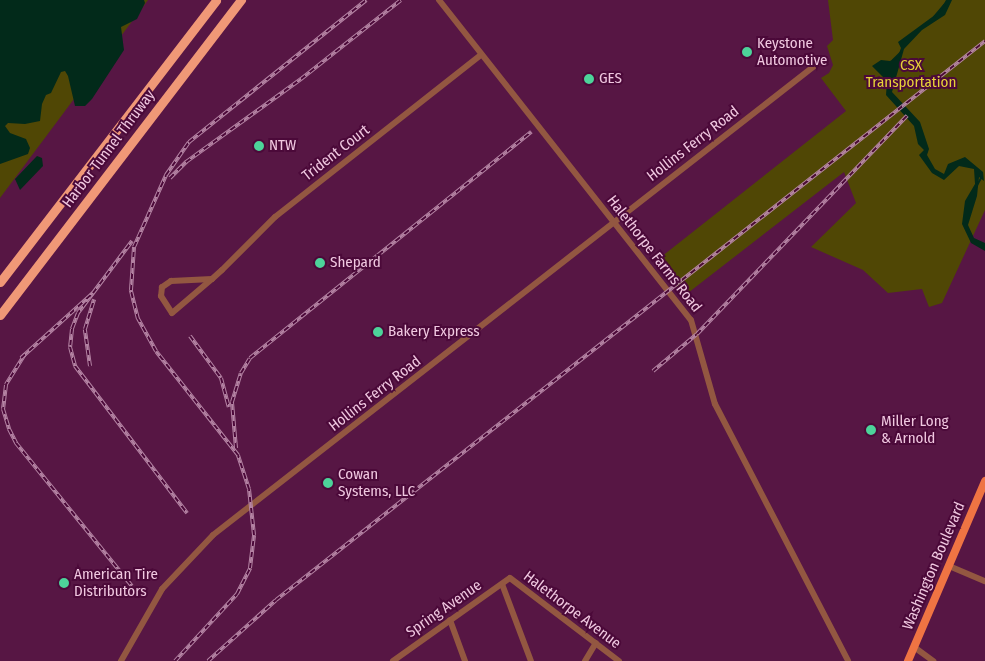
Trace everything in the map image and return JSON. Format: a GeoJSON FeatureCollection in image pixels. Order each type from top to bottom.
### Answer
{"type":"FeatureCollection","features":[{"type":"Feature","properties":{"kind":"highway","name":"Harbor Tunnel Thruway"},"geometry":{"type":"LineString","coordinates":[[0,282],[216,0]]}},
{"type":"Feature","properties":{"kind":"highway","name":"Harbor Tunnel Thruway"},"geometry":{"type":"LineString","coordinates":[[0,315],[241,0]]}},
{"type":"Feature","properties":{"kind":"main road","name":"Washington Boulevard"},"geometry":{"type":"LineString","coordinates":[[908,661],[985,481]]}},
{"type":"Feature","properties":{"kind":"street","name":"Halethorpe Farms Road"},"geometry":{"type":"LineString","coordinates":[[439,0],[692,320],[716,404],[848,661]]}},
{"type":"Feature","properties":{"kind":"street","name":"Trident Court"},"geometry":{"type":"LineString","coordinates":[[212,279],[171,281],[162,287],[161,296],[172,313],[212,279],[275,217],[481,55]]}},
{"type":"Feature","properties":{"kind":"street","name":"Hollins Ferry Road"},"geometry":{"type":"LineString","coordinates":[[121,661],[152,602],[197,550],[817,64]]}},
{"type":"Feature","properties":{"kind":"street"},"geometry":{"type":"LineString","coordinates":[[949,566],[985,581]]}},
{"type":"Feature","properties":{"kind":"street","name":"Spring Avenue"},"geometry":{"type":"LineString","coordinates":[[393,661],[510,578]]}},
{"type":"Feature","properties":{"kind":"street","name":"Halethorpe Avenue"},"geometry":{"type":"LineString","coordinates":[[510,578],[619,661]]}},
{"type":"Feature","properties":{"kind":"street"},"geometry":{"type":"LineString","coordinates":[[502,584],[531,661]]}},
{"type":"Feature","properties":{"kind":"street"},"geometry":{"type":"LineString","coordinates":[[450,620],[465,661]]}},
{"type":"Feature","properties":{"kind":"street"},"geometry":{"type":"LineString","coordinates":[[585,661],[596,643]]}},
{"type":"Feature","properties":{"kind":"street"},"geometry":{"type":"LineString","coordinates":[[914,647],[933,661]]}},
{"type":"Feature","properties":{"kind":"green space"},"geometry":{"type":"Polygon","coordinates":[[[0,0],[148,0],[0,198],[0,0]]]}},
{"type":"Feature","properties":{"kind":"green space","name":"CSX Transportation"},"geometry":{"type":"Polygon","coordinates":[[[828,0],[985,0],[985,210],[942,303],[929,307],[922,289],[888,293],[863,270],[811,247],[856,203],[844,172],[684,296],[656,261],[846,111],[821,78],[829,73],[833,65],[827,46],[833,40],[828,0]]]}},
{"type":"Feature","properties":{"kind":"shaded area"},"geometry":{"type":"Polygon","coordinates":[[[0,0],[144,0],[145,3],[137,19],[121,27],[124,50],[92,99],[85,106],[75,106],[68,76],[65,71],[61,72],[51,93],[46,95],[42,104],[40,121],[25,124],[8,123],[5,126],[10,133],[26,139],[30,148],[28,154],[0,164],[0,0]]]}},
{"type":"Feature","properties":{"kind":"shaded area"},"geometry":{"type":"Polygon","coordinates":[[[946,0],[952,0],[945,15],[922,30],[904,49],[892,92],[920,122],[929,149],[927,155],[935,169],[944,174],[948,164],[965,157],[983,172],[984,181],[979,177],[977,196],[968,225],[974,238],[985,243],[985,251],[971,243],[962,224],[965,201],[975,184],[974,169],[959,166],[944,180],[932,173],[919,155],[924,150],[918,144],[914,126],[886,95],[887,81],[872,66],[881,60],[890,61],[898,56],[901,48],[898,42],[939,12],[946,0]]]}},
{"type":"Feature","properties":{"kind":"shaded area"},"geometry":{"type":"Polygon","coordinates":[[[37,156],[42,158],[43,166],[20,190],[15,179],[37,156]]]}},
{"type":"Feature","properties":{"kind":"waterway"},"geometry":{"type":"LineString","coordinates":[[934,17],[944,5]]}},
{"type":"Feature","properties":{"kind":"waterway"},"geometry":{"type":"LineString","coordinates":[[893,60],[900,53]]}},
{"type":"Feature","properties":{"kind":"waterway"},"geometry":{"type":"LineString","coordinates":[[975,189],[981,178]]}},
{"type":"Feature","properties":{"kind":"railway"},"geometry":{"type":"LineString","coordinates":[[175,661],[237,594],[250,568],[254,535],[249,489],[238,455],[156,351],[138,319],[131,290],[134,247],[166,175],[189,142],[366,0]]}},
{"type":"Feature","properties":{"kind":"railway"},"geometry":{"type":"LineString","coordinates":[[170,178],[186,162],[301,79],[401,0]]}},
{"type":"Feature","properties":{"kind":"railway"},"geometry":{"type":"LineString","coordinates":[[208,661],[276,600],[985,41]]}},
{"type":"Feature","properties":{"kind":"railway"},"geometry":{"type":"LineString","coordinates":[[653,371],[697,334],[907,116]]}},
{"type":"Feature","properties":{"kind":"railway"},"geometry":{"type":"LineString","coordinates":[[236,448],[232,402],[241,373],[250,358],[531,132]]}},
{"type":"Feature","properties":{"kind":"railway"},"geometry":{"type":"LineString","coordinates":[[21,358],[93,293],[132,241]]}},
{"type":"Feature","properties":{"kind":"railway"},"geometry":{"type":"LineString","coordinates":[[93,293],[78,313],[72,329],[70,347],[75,366],[187,513]]}},
{"type":"Feature","properties":{"kind":"railway"},"geometry":{"type":"LineString","coordinates":[[90,366],[85,329],[94,299]]}},
{"type":"Feature","properties":{"kind":"railway"},"geometry":{"type":"LineString","coordinates":[[190,336],[221,378],[229,407]]}},
{"type":"Feature","properties":{"kind":"railway"},"geometry":{"type":"LineString","coordinates":[[25,354],[6,385],[3,409],[9,429],[16,443],[132,586]]}},
{"type":"Feature","properties":{"kind":"place","name":"Keystone Automotive"},"geometry":{"type":"Point","coordinates":[747,52]}},
{"type":"Feature","properties":{"kind":"place","name":"GES"},"geometry":{"type":"Point","coordinates":[589,79]}},
{"type":"Feature","properties":{"kind":"place","name":"NTW"},"geometry":{"type":"Point","coordinates":[259,146]}},
{"type":"Feature","properties":{"kind":"place","name":"Shepard"},"geometry":{"type":"Point","coordinates":[320,263]}},
{"type":"Feature","properties":{"kind":"place","name":"Bakery Express"},"geometry":{"type":"Point","coordinates":[378,332]}},
{"type":"Feature","properties":{"kind":"place","name":"Miller Long & Arnold"},"geometry":{"type":"Point","coordinates":[871,430]}},
{"type":"Feature","properties":{"kind":"place","name":"Cowan Systems, LLC"},"geometry":{"type":"Point","coordinates":[328,483]}},
{"type":"Feature","properties":{"kind":"place","name":"American Tire Distributors"},"geometry":{"type":"Point","coordinates":[64,583]}}]}
